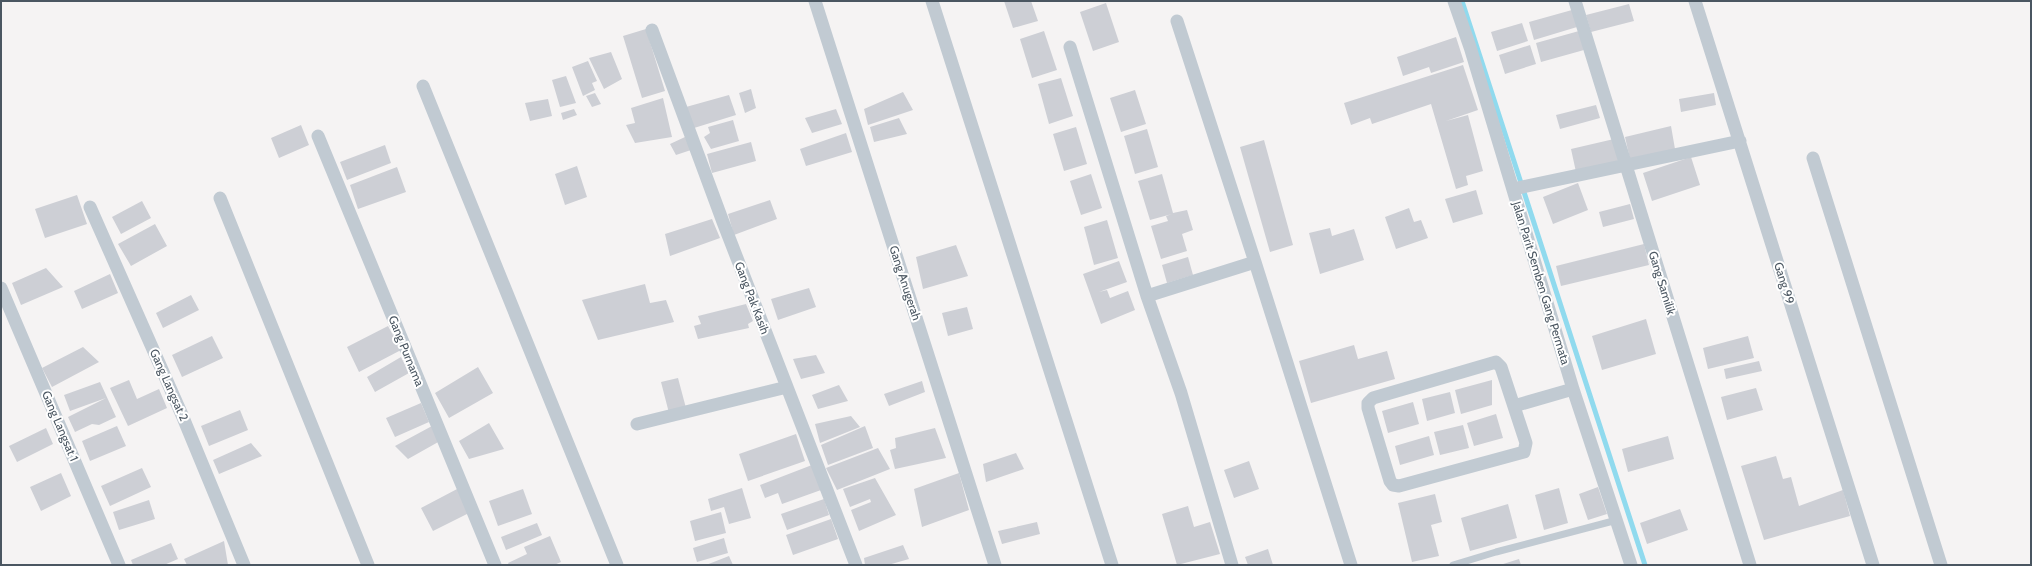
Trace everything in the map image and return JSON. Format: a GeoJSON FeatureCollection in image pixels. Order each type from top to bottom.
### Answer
{"type":"FeatureCollection","features":[{"type":"Feature","properties":{"kind":"street","name":"Gang Anugerah"},"geometry":{"type":"LineString","coordinates":[[815,1],[995,565]]}},
{"type":"Feature","properties":{"kind":"street"},"geometry":{"type":"LineString","coordinates":[[932,1],[1112,565]]}},
{"type":"Feature","properties":{"kind":"street","name":"Jalan Parit Semben Gang Permata"},"geometry":{"type":"LineString","coordinates":[[1454,1],[1470,47],[1573,389],[1631,565]]}},
{"type":"Feature","properties":{"kind":"street","name":"Gang Samilik"},"geometry":{"type":"LineString","coordinates":[[1575,1],[1750,565]]}},
{"type":"Feature","properties":{"kind":"street","name":"Gang 99"},"geometry":{"type":"LineString","coordinates":[[1695,1],[1873,565]]}},
{"type":"Feature","properties":{"kind":"street"},"geometry":{"type":"LineString","coordinates":[[1177,21],[1351,565]]}},
{"type":"Feature","properties":{"kind":"street","name":"Gang Pak Kasih"},"geometry":{"type":"LineString","coordinates":[[652,30],[723,222],[856,565]]}},
{"type":"Feature","properties":{"kind":"street"},"geometry":{"type":"LineString","coordinates":[[1070,47],[1146,296],[1181,393],[1232,565]]}},
{"type":"Feature","properties":{"kind":"street"},"geometry":{"type":"LineString","coordinates":[[423,86],[617,565]]}},
{"type":"Feature","properties":{"kind":"street","name":"Gang Purnama"},"geometry":{"type":"LineString","coordinates":[[318,136],[495,565]]}},
{"type":"Feature","properties":{"kind":"street"},"geometry":{"type":"LineString","coordinates":[[1513,190],[1740,141]]}},
{"type":"Feature","properties":{"kind":"street"},"geometry":{"type":"LineString","coordinates":[[1813,158],[1941,565]]}},
{"type":"Feature","properties":{"kind":"street"},"geometry":{"type":"LineString","coordinates":[[220,198],[368,565]]}},
{"type":"Feature","properties":{"kind":"street","name":"Gang Langsat 2"},"geometry":{"type":"LineString","coordinates":[[90,207],[182,415],[244,565]]}},
{"type":"Feature","properties":{"kind":"street"},"geometry":{"type":"LineString","coordinates":[[1146,296],[1255,262]]}},
{"type":"Feature","properties":{"kind":"street","name":"Gang Langsat 1"},"geometry":{"type":"LineString","coordinates":[[1,288],[119,565]]}},
{"type":"Feature","properties":{"kind":"street"},"geometry":{"type":"LineString","coordinates":[[1496,362],[1501,367],[1514,406],[1526,443],[1524,452],[1399,486],[1394,485],[1390,481],[1368,408],[1368,403],[1373,398],[1496,362]]}},
{"type":"Feature","properties":{"kind":"street"},"geometry":{"type":"LineString","coordinates":[[637,424],[787,387]]}},
{"type":"Feature","properties":{"kind":"street"},"geometry":{"type":"LineString","coordinates":[[1514,406],[1573,389]]}},
{"type":"Feature","properties":{"kind":"lane"},"geometry":{"type":"LineString","coordinates":[[1453,565],[1617,520]]}},
{"type":"Feature","properties":{"kind":"building"},"geometry":{"type":"Polygon","coordinates":[[[1004,1],[1031,1],[1038,21],[1013,28],[1004,1]]]}},
{"type":"Feature","properties":{"kind":"building"},"geometry":{"type":"Polygon","coordinates":[[[1106,3],[1119,42],[1093,51],[1080,12],[1106,3]]]}},
{"type":"Feature","properties":{"kind":"building"},"geometry":{"type":"Polygon","coordinates":[[[1629,4],[1634,21],[1591,32],[1586,15],[1629,4]]]}},
{"type":"Feature","properties":{"kind":"building"},"geometry":{"type":"Polygon","coordinates":[[[1572,10],[1577,27],[1534,40],[1529,22],[1572,10]]]}},
{"type":"Feature","properties":{"kind":"building"},"geometry":{"type":"Polygon","coordinates":[[[1522,23],[1528,41],[1497,51],[1491,32],[1522,23]]]}},
{"type":"Feature","properties":{"kind":"building"},"geometry":{"type":"Polygon","coordinates":[[[646,29],[665,91],[642,98],[623,36],[646,29]]]}},
{"type":"Feature","properties":{"kind":"building"},"geometry":{"type":"Polygon","coordinates":[[[1044,31],[1057,70],[1032,78],[1020,39],[1044,31]]]}},
{"type":"Feature","properties":{"kind":"building"},"geometry":{"type":"Polygon","coordinates":[[[1579,31],[1584,50],[1541,62],[1536,43],[1579,31]]]}},
{"type":"Feature","properties":{"kind":"building"},"geometry":{"type":"Polygon","coordinates":[[[1456,37],[1464,62],[1431,73],[1429,67],[1403,76],[1397,57],[1456,37]]]}},
{"type":"Feature","properties":{"kind":"building"},"geometry":{"type":"Polygon","coordinates":[[[1530,45],[1536,64],[1505,74],[1499,55],[1530,45]]]}},
{"type":"Feature","properties":{"kind":"building"},"geometry":{"type":"Polygon","coordinates":[[[611,52],[622,79],[604,89],[589,58],[611,52]]]}},
{"type":"Feature","properties":{"kind":"building"},"geometry":{"type":"Polygon","coordinates":[[[588,61],[597,81],[592,83],[595,90],[583,96],[572,67],[588,61]]]}},
{"type":"Feature","properties":{"kind":"building"},"geometry":{"type":"Polygon","coordinates":[[[1463,65],[1478,110],[1446,121],[1468,115],[1483,171],[1466,176],[1468,185],[1456,189],[1431,104],[1372,124],[1370,118],[1351,125],[1344,103],[1463,65]]]}},
{"type":"Feature","properties":{"kind":"building"},"geometry":{"type":"Polygon","coordinates":[[[566,76],[576,103],[560,107],[552,80],[566,76]]]}},
{"type":"Feature","properties":{"kind":"building"},"geometry":{"type":"Polygon","coordinates":[[[1061,78],[1073,116],[1049,124],[1038,84],[1061,78]]]}},
{"type":"Feature","properties":{"kind":"building"},"geometry":{"type":"Polygon","coordinates":[[[751,89],[756,108],[745,113],[739,93],[751,89]]]}},
{"type":"Feature","properties":{"kind":"building"},"geometry":{"type":"Polygon","coordinates":[[[1135,90],[1146,124],[1121,132],[1110,98],[1135,90]]]}},
{"type":"Feature","properties":{"kind":"building"},"geometry":{"type":"Polygon","coordinates":[[[903,92],[913,110],[868,125],[864,109],[903,92]]]}},
{"type":"Feature","properties":{"kind":"building"},"geometry":{"type":"Polygon","coordinates":[[[595,93],[601,104],[592,107],[586,96],[595,93]]]}},
{"type":"Feature","properties":{"kind":"building"},"geometry":{"type":"Polygon","coordinates":[[[1714,93],[1716,105],[1681,112],[1679,99],[1714,93]]]}},
{"type":"Feature","properties":{"kind":"building"},"geometry":{"type":"Polygon","coordinates":[[[729,95],[736,115],[694,128],[686,107],[729,95]]]}},
{"type":"Feature","properties":{"kind":"building"},"geometry":{"type":"Polygon","coordinates":[[[663,98],[672,137],[635,143],[626,125],[635,123],[631,108],[663,98]]]}},
{"type":"Feature","properties":{"kind":"building"},"geometry":{"type":"Polygon","coordinates":[[[548,99],[552,116],[530,121],[525,103],[548,99]]]}},
{"type":"Feature","properties":{"kind":"building"},"geometry":{"type":"Polygon","coordinates":[[[1596,105],[1600,118],[1560,129],[1556,115],[1596,105]]]}},
{"type":"Feature","properties":{"kind":"building"},"geometry":{"type":"Polygon","coordinates":[[[574,109],[577,115],[563,120],[561,113],[574,109]]]}},
{"type":"Feature","properties":{"kind":"building"},"geometry":{"type":"Polygon","coordinates":[[[836,109],[842,124],[812,133],[805,118],[836,109]]]}},
{"type":"Feature","properties":{"kind":"building"},"geometry":{"type":"Polygon","coordinates":[[[899,118],[907,134],[874,142],[870,127],[899,118]]]}},
{"type":"Feature","properties":{"kind":"building"},"geometry":{"type":"Polygon","coordinates":[[[733,120],[739,141],[711,149],[704,137],[710,133],[708,127],[733,120]]]}},
{"type":"Feature","properties":{"kind":"building"},"geometry":{"type":"Polygon","coordinates":[[[301,125],[309,145],[279,158],[271,138],[301,125]]]}},
{"type":"Feature","properties":{"kind":"building"},"geometry":{"type":"Polygon","coordinates":[[[1671,126],[1675,149],[1630,159],[1625,137],[1671,126]]]}},
{"type":"Feature","properties":{"kind":"building"},"geometry":{"type":"Polygon","coordinates":[[[1076,127],[1087,164],[1064,171],[1053,134],[1076,127]]]}},
{"type":"Feature","properties":{"kind":"building"},"geometry":{"type":"Polygon","coordinates":[[[1147,129],[1158,167],[1135,174],[1124,136],[1147,129]]]}},
{"type":"Feature","properties":{"kind":"building"},"geometry":{"type":"Polygon","coordinates":[[[846,133],[852,152],[806,166],[800,149],[846,133]]]}},
{"type":"Feature","properties":{"kind":"building"},"geometry":{"type":"Polygon","coordinates":[[[685,137],[691,150],[676,155],[670,144],[685,137]]]}},
{"type":"Feature","properties":{"kind":"building"},"geometry":{"type":"Polygon","coordinates":[[[1614,139],[1619,161],[1576,172],[1571,149],[1614,139]]]}},
{"type":"Feature","properties":{"kind":"building"},"geometry":{"type":"Polygon","coordinates":[[[1264,140],[1293,245],[1270,252],[1240,147],[1264,140]]]}},
{"type":"Feature","properties":{"kind":"building"},"geometry":{"type":"Polygon","coordinates":[[[751,142],[756,161],[712,173],[707,154],[751,142]]]}},
{"type":"Feature","properties":{"kind":"building"},"geometry":{"type":"Polygon","coordinates":[[[385,145],[391,163],[347,180],[340,162],[385,145]]]}},
{"type":"Feature","properties":{"kind":"building"},"geometry":{"type":"Polygon","coordinates":[[[1691,157],[1700,185],[1652,201],[1643,173],[1691,157]]]}},
{"type":"Feature","properties":{"kind":"building"},"geometry":{"type":"Polygon","coordinates":[[[577,166],[587,197],[565,205],[555,174],[577,166]]]}},
{"type":"Feature","properties":{"kind":"building"},"geometry":{"type":"Polygon","coordinates":[[[397,167],[406,192],[358,209],[350,185],[397,167]]]}},
{"type":"Feature","properties":{"kind":"building"},"geometry":{"type":"Polygon","coordinates":[[[1091,174],[1102,208],[1081,215],[1070,181],[1091,174]]]}},
{"type":"Feature","properties":{"kind":"building"},"geometry":{"type":"Polygon","coordinates":[[[1162,174],[1173,213],[1187,210],[1193,230],[1182,234],[1187,251],[1161,259],[1151,226],[1168,221],[1166,216],[1172,214],[1150,220],[1138,181],[1162,174]]]}},
{"type":"Feature","properties":{"kind":"building"},"geometry":{"type":"Polygon","coordinates":[[[1578,183],[1588,210],[1553,224],[1543,197],[1578,183]]]}},
{"type":"Feature","properties":{"kind":"building"},"geometry":{"type":"Polygon","coordinates":[[[1476,190],[1483,214],[1453,223],[1445,199],[1476,190]]]}},
{"type":"Feature","properties":{"kind":"building"},"geometry":{"type":"Polygon","coordinates":[[[77,195],[87,224],[45,238],[35,209],[77,195]]]}},
{"type":"Feature","properties":{"kind":"building"},"geometry":{"type":"Polygon","coordinates":[[[770,200],[777,219],[734,235],[728,214],[770,200]]]}},
{"type":"Feature","properties":{"kind":"building"},"geometry":{"type":"Polygon","coordinates":[[[142,201],[151,218],[121,234],[112,217],[142,201]]]}},
{"type":"Feature","properties":{"kind":"building"},"geometry":{"type":"Polygon","coordinates":[[[1630,204],[1634,219],[1603,227],[1599,212],[1630,204]]]}},
{"type":"Feature","properties":{"kind":"building"},"geometry":{"type":"Polygon","coordinates":[[[1409,208],[1414,222],[1421,220],[1428,238],[1396,249],[1385,217],[1409,208]]]}},
{"type":"Feature","properties":{"kind":"building"},"geometry":{"type":"Polygon","coordinates":[[[712,219],[720,238],[670,256],[665,234],[712,219]]]}},
{"type":"Feature","properties":{"kind":"building"},"geometry":{"type":"Polygon","coordinates":[[[1107,220],[1118,258],[1094,265],[1084,227],[1107,220]]]}},
{"type":"Feature","properties":{"kind":"building"},"geometry":{"type":"Polygon","coordinates":[[[155,224],[167,246],[131,266],[118,244],[155,224]]]}},
{"type":"Feature","properties":{"kind":"building"},"geometry":{"type":"Polygon","coordinates":[[[1330,228],[1332,236],[1354,229],[1364,260],[1320,274],[1309,233],[1330,228]]]}},
{"type":"Feature","properties":{"kind":"building"},"geometry":{"type":"Polygon","coordinates":[[[1644,244],[1649,265],[1561,286],[1556,266],[1644,244]]]}},
{"type":"Feature","properties":{"kind":"building"},"geometry":{"type":"Polygon","coordinates":[[[956,245],[968,276],[923,289],[916,257],[956,245]]]}},
{"type":"Feature","properties":{"kind":"building"},"geometry":{"type":"Polygon","coordinates":[[[1188,257],[1193,275],[1167,283],[1162,265],[1188,257]]]}},
{"type":"Feature","properties":{"kind":"building"},"geometry":{"type":"Polygon","coordinates":[[[1119,261],[1127,282],[1099,292],[1107,290],[1110,298],[1128,291],[1135,310],[1101,324],[1083,274],[1119,261]]]}},
{"type":"Feature","properties":{"kind":"building"},"geometry":{"type":"Polygon","coordinates":[[[46,268],[63,287],[21,305],[12,283],[46,268]]]}},
{"type":"Feature","properties":{"kind":"building"},"geometry":{"type":"Polygon","coordinates":[[[110,274],[118,293],[82,309],[74,291],[110,274]]]}},
{"type":"Feature","properties":{"kind":"building"},"geometry":{"type":"Polygon","coordinates":[[[645,284],[650,303],[666,300],[674,322],[598,340],[582,300],[645,284]]]}},
{"type":"Feature","properties":{"kind":"building"},"geometry":{"type":"Polygon","coordinates":[[[809,288],[816,307],[778,320],[771,299],[809,288]]]}},
{"type":"Feature","properties":{"kind":"building"},"geometry":{"type":"Polygon","coordinates":[[[191,295],[199,310],[163,328],[156,313],[191,295]]]}},
{"type":"Feature","properties":{"kind":"building"},"geometry":{"type":"Polygon","coordinates":[[[746,304],[753,321],[748,324],[749,328],[698,339],[694,326],[701,324],[698,316],[746,304]]]}},
{"type":"Feature","properties":{"kind":"building"},"geometry":{"type":"Polygon","coordinates":[[[967,307],[973,329],[948,336],[942,313],[967,307]]]}},
{"type":"Feature","properties":{"kind":"building"},"geometry":{"type":"Polygon","coordinates":[[[1646,319],[1656,354],[1602,370],[1592,336],[1646,319]]]}},
{"type":"Feature","properties":{"kind":"building"},"geometry":{"type":"Polygon","coordinates":[[[388,326],[401,350],[359,372],[347,347],[388,326]]]}},
{"type":"Feature","properties":{"kind":"building"},"geometry":{"type":"Polygon","coordinates":[[[212,336],[223,358],[182,377],[172,355],[212,336]]]}},
{"type":"Feature","properties":{"kind":"building"},"geometry":{"type":"Polygon","coordinates":[[[1748,336],[1754,358],[1708,369],[1703,348],[1748,336]]]}},
{"type":"Feature","properties":{"kind":"building"},"geometry":{"type":"Polygon","coordinates":[[[1354,345],[1358,359],[1387,351],[1395,379],[1311,403],[1299,361],[1354,345]]]}},
{"type":"Feature","properties":{"kind":"building"},"geometry":{"type":"Polygon","coordinates":[[[83,347],[99,362],[52,387],[42,368],[83,347]]]}},
{"type":"Feature","properties":{"kind":"building"},"geometry":{"type":"Polygon","coordinates":[[[816,355],[825,373],[801,379],[793,359],[816,355]]]}},
{"type":"Feature","properties":{"kind":"building"},"geometry":{"type":"Polygon","coordinates":[[[401,357],[409,373],[375,392],[367,377],[401,357]]]}},
{"type":"Feature","properties":{"kind":"building"},"geometry":{"type":"Polygon","coordinates":[[[1759,361],[1762,371],[1726,379],[1724,369],[1759,361]]]}},
{"type":"Feature","properties":{"kind":"building"},"geometry":{"type":"Polygon","coordinates":[[[478,367],[493,393],[449,418],[435,393],[478,367]]]}},
{"type":"Feature","properties":{"kind":"building"},"geometry":{"type":"Polygon","coordinates":[[[678,378],[686,408],[669,413],[661,382],[678,378]]]}},
{"type":"Feature","properties":{"kind":"building"},"geometry":{"type":"Polygon","coordinates":[[[129,380],[137,399],[159,389],[167,408],[128,426],[110,388],[129,380]]]}},
{"type":"Feature","properties":{"kind":"building"},"geometry":{"type":"Polygon","coordinates":[[[1492,380],[1492,405],[1461,414],[1455,390],[1492,380]]]}},
{"type":"Feature","properties":{"kind":"building"},"geometry":{"type":"Polygon","coordinates":[[[922,381],[925,392],[889,406],[884,394],[922,381]]]}},
{"type":"Feature","properties":{"kind":"building"},"geometry":{"type":"Polygon","coordinates":[[[100,382],[116,417],[99,425],[92,424],[75,432],[68,417],[106,398],[70,411],[64,395],[100,382]]]}},
{"type":"Feature","properties":{"kind":"building"},"geometry":{"type":"Polygon","coordinates":[[[839,385],[848,401],[818,409],[812,395],[839,385]]]}},
{"type":"Feature","properties":{"kind":"building"},"geometry":{"type":"Polygon","coordinates":[[[1756,388],[1763,410],[1727,420],[1721,397],[1756,388]]]}},
{"type":"Feature","properties":{"kind":"building"},"geometry":{"type":"Polygon","coordinates":[[[1450,392],[1455,413],[1427,421],[1422,399],[1450,392]]]}},
{"type":"Feature","properties":{"kind":"building"},"geometry":{"type":"Polygon","coordinates":[[[1413,402],[1419,424],[1388,433],[1382,411],[1413,402]]]}},
{"type":"Feature","properties":{"kind":"building"},"geometry":{"type":"Polygon","coordinates":[[[421,403],[429,422],[395,437],[386,418],[421,403]]]}},
{"type":"Feature","properties":{"kind":"building"},"geometry":{"type":"Polygon","coordinates":[[[240,410],[248,430],[209,446],[201,426],[240,410]]]}},
{"type":"Feature","properties":{"kind":"building"},"geometry":{"type":"Polygon","coordinates":[[[1496,414],[1503,438],[1474,446],[1467,423],[1496,414]]]}},
{"type":"Feature","properties":{"kind":"building"},"geometry":{"type":"Polygon","coordinates":[[[851,416],[860,427],[820,443],[815,424],[851,416]]]}},
{"type":"Feature","properties":{"kind":"building"},"geometry":{"type":"Polygon","coordinates":[[[489,423],[504,449],[469,459],[459,441],[489,423]]]}},
{"type":"Feature","properties":{"kind":"building"},"geometry":{"type":"Polygon","coordinates":[[[1463,425],[1469,448],[1440,455],[1434,432],[1463,425]]]}},
{"type":"Feature","properties":{"kind":"building"},"geometry":{"type":"Polygon","coordinates":[[[117,426],[126,446],[90,461],[82,441],[117,426]]]}},
{"type":"Feature","properties":{"kind":"building"},"geometry":{"type":"Polygon","coordinates":[[[432,426],[440,441],[408,459],[395,446],[432,426]]]}},
{"type":"Feature","properties":{"kind":"building"},"geometry":{"type":"Polygon","coordinates":[[[865,426],[873,448],[828,465],[821,445],[865,426]]]}},
{"type":"Feature","properties":{"kind":"building"},"geometry":{"type":"Polygon","coordinates":[[[46,428],[53,444],[17,462],[9,446],[46,428]]]}},
{"type":"Feature","properties":{"kind":"building"},"geometry":{"type":"Polygon","coordinates":[[[935,428],[946,458],[895,469],[890,450],[896,448],[895,438],[935,428]]]}},
{"type":"Feature","properties":{"kind":"building"},"geometry":{"type":"Polygon","coordinates":[[[796,434],[805,461],[748,481],[739,454],[796,434]]]}},
{"type":"Feature","properties":{"kind":"building"},"geometry":{"type":"Polygon","coordinates":[[[1429,436],[1434,455],[1400,465],[1395,446],[1429,436]]]}},
{"type":"Feature","properties":{"kind":"building"},"geometry":{"type":"Polygon","coordinates":[[[1668,436],[1674,459],[1628,472],[1622,449],[1668,436]]]}},
{"type":"Feature","properties":{"kind":"building"},"geometry":{"type":"Polygon","coordinates":[[[251,443],[262,456],[219,474],[213,460],[251,443]]]}},
{"type":"Feature","properties":{"kind":"building"},"geometry":{"type":"Polygon","coordinates":[[[878,448],[890,469],[837,490],[826,468],[878,448]]]}},
{"type":"Feature","properties":{"kind":"building"},"geometry":{"type":"Polygon","coordinates":[[[1016,453],[1024,469],[986,482],[983,464],[1016,453]]]}},
{"type":"Feature","properties":{"kind":"building"},"geometry":{"type":"Polygon","coordinates":[[[1776,456],[1783,479],[1791,477],[1799,506],[1843,490],[1850,516],[1764,540],[1741,466],[1776,456]]]}},
{"type":"Feature","properties":{"kind":"building"},"geometry":{"type":"Polygon","coordinates":[[[1249,461],[1259,489],[1234,498],[1224,470],[1249,461]]]}},
{"type":"Feature","properties":{"kind":"building"},"geometry":{"type":"Polygon","coordinates":[[[812,465],[821,490],[782,504],[778,493],[765,498],[760,485],[812,465]]]}},
{"type":"Feature","properties":{"kind":"building"},"geometry":{"type":"Polygon","coordinates":[[[142,468],[151,487],[110,506],[101,486],[142,468]]]}},
{"type":"Feature","properties":{"kind":"building"},"geometry":{"type":"Polygon","coordinates":[[[61,473],[71,496],[41,511],[30,487],[61,473]]]}},
{"type":"Feature","properties":{"kind":"building"},"geometry":{"type":"Polygon","coordinates":[[[959,473],[969,510],[922,527],[914,489],[959,473]]]}},
{"type":"Feature","properties":{"kind":"building"},"geometry":{"type":"Polygon","coordinates":[[[875,478],[896,515],[859,531],[851,510],[871,502],[870,499],[850,507],[843,489],[875,478]]]}},
{"type":"Feature","properties":{"kind":"building"},"geometry":{"type":"Polygon","coordinates":[[[1598,487],[1607,514],[1588,520],[1579,494],[1598,487]]]}},
{"type":"Feature","properties":{"kind":"building"},"geometry":{"type":"Polygon","coordinates":[[[459,488],[471,512],[433,531],[421,508],[459,488]]]}},
{"type":"Feature","properties":{"kind":"building"},"geometry":{"type":"Polygon","coordinates":[[[742,488],[751,518],[729,524],[724,507],[711,511],[708,499],[742,488]]]}},
{"type":"Feature","properties":{"kind":"building"},"geometry":{"type":"Polygon","coordinates":[[[1559,488],[1568,523],[1544,530],[1535,495],[1559,488]]]}},
{"type":"Feature","properties":{"kind":"building"},"geometry":{"type":"Polygon","coordinates":[[[523,489],[532,514],[498,526],[489,501],[523,489]]]}},
{"type":"Feature","properties":{"kind":"building"},"geometry":{"type":"Polygon","coordinates":[[[1435,494],[1442,522],[1431,525],[1439,556],[1412,562],[1398,503],[1435,494]]]}},
{"type":"Feature","properties":{"kind":"building"},"geometry":{"type":"Polygon","coordinates":[[[824,499],[829,515],[787,530],[781,514],[824,499]]]}},
{"type":"Feature","properties":{"kind":"building"},"geometry":{"type":"Polygon","coordinates":[[[149,500],[155,519],[119,530],[113,512],[149,500]]]}},
{"type":"Feature","properties":{"kind":"building"},"geometry":{"type":"Polygon","coordinates":[[[1508,504],[1517,538],[1470,551],[1461,518],[1508,504]]]}},
{"type":"Feature","properties":{"kind":"building"},"geometry":{"type":"Polygon","coordinates":[[[1188,506],[1194,527],[1210,522],[1220,554],[1177,565],[1162,514],[1188,506]]]}},
{"type":"Feature","properties":{"kind":"building"},"geometry":{"type":"Polygon","coordinates":[[[1680,509],[1688,530],[1647,544],[1640,523],[1680,509]]]}},
{"type":"Feature","properties":{"kind":"building"},"geometry":{"type":"Polygon","coordinates":[[[721,512],[726,533],[695,541],[690,521],[721,512]]]}},
{"type":"Feature","properties":{"kind":"building"},"geometry":{"type":"Polygon","coordinates":[[[831,519],[838,539],[793,555],[786,535],[831,519]]]}},
{"type":"Feature","properties":{"kind":"building"},"geometry":{"type":"Polygon","coordinates":[[[1037,522],[1040,534],[1002,544],[998,531],[1037,522]]]}},
{"type":"Feature","properties":{"kind":"building"},"geometry":{"type":"Polygon","coordinates":[[[537,523],[542,535],[506,550],[501,537],[537,523]]]}},
{"type":"Feature","properties":{"kind":"building"},"geometry":{"type":"Polygon","coordinates":[[[550,536],[561,562],[554,565],[509,565],[508,563],[527,554],[524,547],[550,536]]]}},
{"type":"Feature","properties":{"kind":"building"},"geometry":{"type":"Polygon","coordinates":[[[724,538],[728,553],[697,562],[693,548],[724,538]]]}},
{"type":"Feature","properties":{"kind":"building"},"geometry":{"type":"Polygon","coordinates":[[[224,541],[228,565],[187,565],[184,559],[224,541]]]}},
{"type":"Feature","properties":{"kind":"building"},"geometry":{"type":"Polygon","coordinates":[[[171,543],[178,559],[164,565],[133,565],[131,560],[171,543]]]}},
{"type":"Feature","properties":{"kind":"building"},"geometry":{"type":"Polygon","coordinates":[[[903,545],[909,559],[888,565],[865,565],[864,558],[903,545]]]}},
{"type":"Feature","properties":{"kind":"building"},"geometry":{"type":"Polygon","coordinates":[[[1268,549],[1273,565],[1248,565],[1245,557],[1268,549]]]}},
{"type":"Feature","properties":{"kind":"building"},"geometry":{"type":"Polygon","coordinates":[[[729,556],[733,565],[706,565],[729,556]]]}},
{"type":"Feature","properties":{"kind":"building"},"geometry":{"type":"Polygon","coordinates":[[[1519,559],[1521,565],[1500,565],[1519,559]]]}},
{"type":"Feature","properties":{"kind":"waterway"},"geometry":{"type":"LineString","coordinates":[[1462,1],[1645,565]]}}]}
